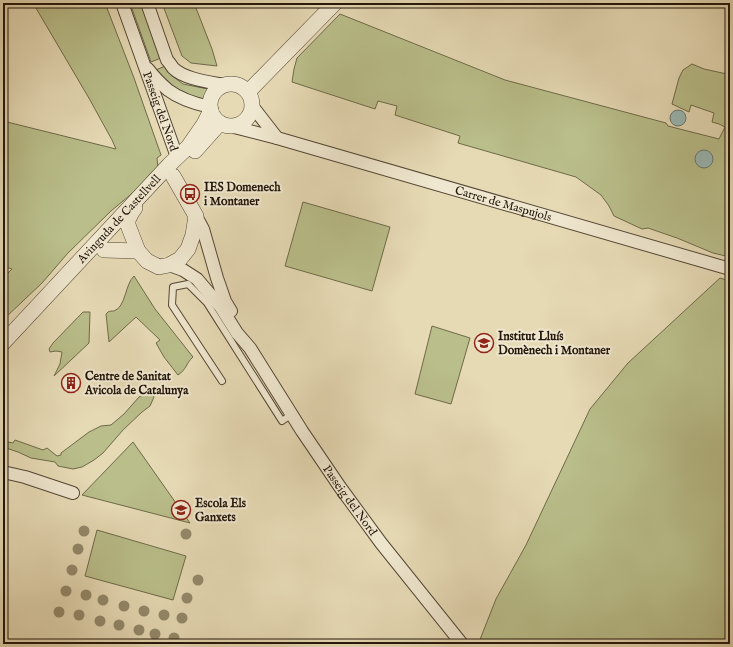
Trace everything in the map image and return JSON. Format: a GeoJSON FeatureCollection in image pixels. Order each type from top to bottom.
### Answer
{"type":"FeatureCollection","features":[{"type":"Feature","properties":{"kind":"street","name":"Passeig del Nord"},"geometry":{"type":"LineString","coordinates":[[122,3],[144,66],[173,166]]}},
{"type":"Feature","properties":{"kind":"street","name":"Passeig del Nord"},"geometry":{"type":"LineString","coordinates":[[147,3],[167,60],[172,68],[198,80],[224,85]]}},
{"type":"Feature","properties":{"kind":"street"},"geometry":{"type":"LineString","coordinates":[[248,92],[335,3]]}},
{"type":"Feature","properties":{"kind":"street","name":"Passeig del Nord"},"geometry":{"type":"LineString","coordinates":[[144,66],[169,90],[186,100],[210,109]]}},
{"type":"Feature","properties":{"kind":"street"},"geometry":{"type":"LineString","coordinates":[[232,84],[244,88],[248,92],[252,99],[253,107],[251,114],[242,124],[227,125],[213,117],[210,109],[210,102],[213,94],[218,88],[224,85],[232,84]]}},
{"type":"Feature","properties":{"kind":"street"},"geometry":{"type":"LineString","coordinates":[[253,107],[277,138]]}},
{"type":"Feature","properties":{"kind":"street","name":"Avinguda de Castellvell"},"geometry":{"type":"LineString","coordinates":[[22,324],[104,250],[128,225],[128,220],[132,212],[188,147],[204,124],[210,109]]}},
{"type":"Feature","properties":{"kind":"street","name":"Avinguda de Castellvell"},"geometry":{"type":"LineString","coordinates":[[3,343],[173,166],[227,125]]}},
{"type":"Feature","properties":{"kind":"street","name":"Carrer de Maspujols"},"geometry":{"type":"LineString","coordinates":[[227,125],[277,138],[730,269]]}},
{"type":"Feature","properties":{"kind":"street"},"geometry":{"type":"LineString","coordinates":[[128,225],[138,251],[146,261],[159,267],[169,265],[180,259],[188,248],[193,235],[196,216],[173,166]]}},
{"type":"Feature","properties":{"kind":"street","name":"Passeig del Nord"},"geometry":{"type":"LineString","coordinates":[[196,216],[203,229],[225,301],[236,318],[250,348]]}},
{"type":"Feature","properties":{"kind":"street"},"geometry":{"type":"LineString","coordinates":[[104,250],[138,251]]}},
{"type":"Feature","properties":{"kind":"street","name":"Passeig del Nord"},"geometry":{"type":"LineString","coordinates":[[169,265],[183,270],[198,280],[220,306],[237,332],[250,348],[302,431],[340,487],[376,537],[462,644]]}},
{"type":"Feature","properties":{"kind":"street"},"geometry":{"type":"LineString","coordinates":[[3,472],[25,477],[73,493]]}},
{"type":"Feature","properties":{"kind":"lane"},"geometry":{"type":"LineString","coordinates":[[222,381],[172,305],[173,287],[188,284],[207,303],[282,421],[292,414]]}},
{"type":"Feature","properties":{"kind":"green space"},"geometry":{"type":"Polygon","coordinates":[[[33,3],[105,3],[134,78],[161,155],[157,158],[158,168],[141,186],[111,211],[68,253],[42,283],[6,317],[3,314],[3,278],[12,269],[3,266],[3,121],[116,149],[90,100],[33,3]]]}},
{"type":"Feature","properties":{"kind":"green space"},"geometry":{"type":"Polygon","coordinates":[[[130,3],[141,3],[161,58],[151,62],[130,3]]]}},
{"type":"Feature","properties":{"kind":"green space"},"geometry":{"type":"Polygon","coordinates":[[[162,3],[194,3],[217,66],[191,63],[182,56],[162,3]]]}},
{"type":"Feature","properties":{"kind":"green space"},"geometry":{"type":"Polygon","coordinates":[[[340,14],[505,80],[666,123],[668,126],[719,139],[725,127],[712,122],[714,113],[691,105],[689,112],[672,104],[679,78],[683,70],[692,64],[704,69],[727,74],[728,82],[730,82],[730,257],[713,253],[648,228],[642,229],[614,216],[601,195],[576,177],[458,143],[460,136],[395,115],[397,106],[378,101],[375,109],[292,82],[297,58],[340,14]]]}},
{"type":"Feature","properties":{"kind":"green space"},"geometry":{"type":"Polygon","coordinates":[[[165,66],[171,75],[183,84],[208,89],[203,101],[176,90],[166,82],[156,70],[165,66]]]}},
{"type":"Feature","properties":{"kind":"green space"},"geometry":{"type":"Polygon","coordinates":[[[303,202],[390,227],[372,291],[285,266],[303,202]]]}},
{"type":"Feature","properties":{"kind":"green space"},"geometry":{"type":"Polygon","coordinates":[[[134,276],[155,309],[193,357],[178,375],[164,357],[156,343],[160,340],[136,317],[109,342],[106,314],[110,311],[118,309],[121,305],[129,284],[134,276]]]}},
{"type":"Feature","properties":{"kind":"green space"},"geometry":{"type":"Polygon","coordinates":[[[720,278],[730,281],[730,644],[481,644],[479,642],[496,599],[526,545],[590,409],[628,363],[720,278]]]}},
{"type":"Feature","properties":{"kind":"green space"},"geometry":{"type":"Polygon","coordinates":[[[83,312],[90,312],[89,343],[54,376],[60,364],[62,352],[50,352],[49,349],[83,312]]]}},
{"type":"Feature","properties":{"kind":"green space"},"geometry":{"type":"Polygon","coordinates":[[[432,326],[470,338],[451,404],[415,394],[432,326]]]}},
{"type":"Feature","properties":{"kind":"green space"},"geometry":{"type":"Polygon","coordinates":[[[149,392],[153,393],[154,397],[150,406],[123,430],[103,453],[82,467],[73,469],[58,466],[55,462],[31,458],[3,447],[3,441],[13,443],[15,440],[43,450],[47,448],[57,456],[61,455],[61,453],[89,432],[101,426],[111,425],[124,414],[139,397],[149,392]]]}},
{"type":"Feature","properties":{"kind":"green space"},"geometry":{"type":"Polygon","coordinates":[[[133,442],[190,523],[82,495],[133,442]]]}},
{"type":"Feature","properties":{"kind":"green space"},"geometry":{"type":"Polygon","coordinates":[[[97,530],[186,556],[173,600],[85,576],[97,530]]]}},
{"type":"Feature","properties":{"kind":"water"},"geometry":{"type":"Polygon","coordinates":[[[678,110],[685,115],[686,118],[681,125],[678,126],[671,121],[670,118],[675,111],[678,110]]]}},
{"type":"Feature","properties":{"kind":"water"},"geometry":{"type":"Polygon","coordinates":[[[704,150],[710,153],[713,159],[710,165],[704,168],[698,165],[695,159],[698,153],[704,150]]]}},
{"type":"Feature","properties":{"kind":"place","name":"IES Domenech i Montaner"},"geometry":{"type":"Point","coordinates":[190,194]}},
{"type":"Feature","properties":{"kind":"place","name":"Institut Lluís Domènech i Montaner"},"geometry":{"type":"Point","coordinates":[484,343]}},
{"type":"Feature","properties":{"kind":"place","name":"Centre de Sanitat Avicola de Catalunya"},"geometry":{"type":"Point","coordinates":[71,383]}},
{"type":"Feature","properties":{"kind":"place","name":"Escola Els Ganxets"},"geometry":{"type":"Point","coordinates":[181,510]}}]}
